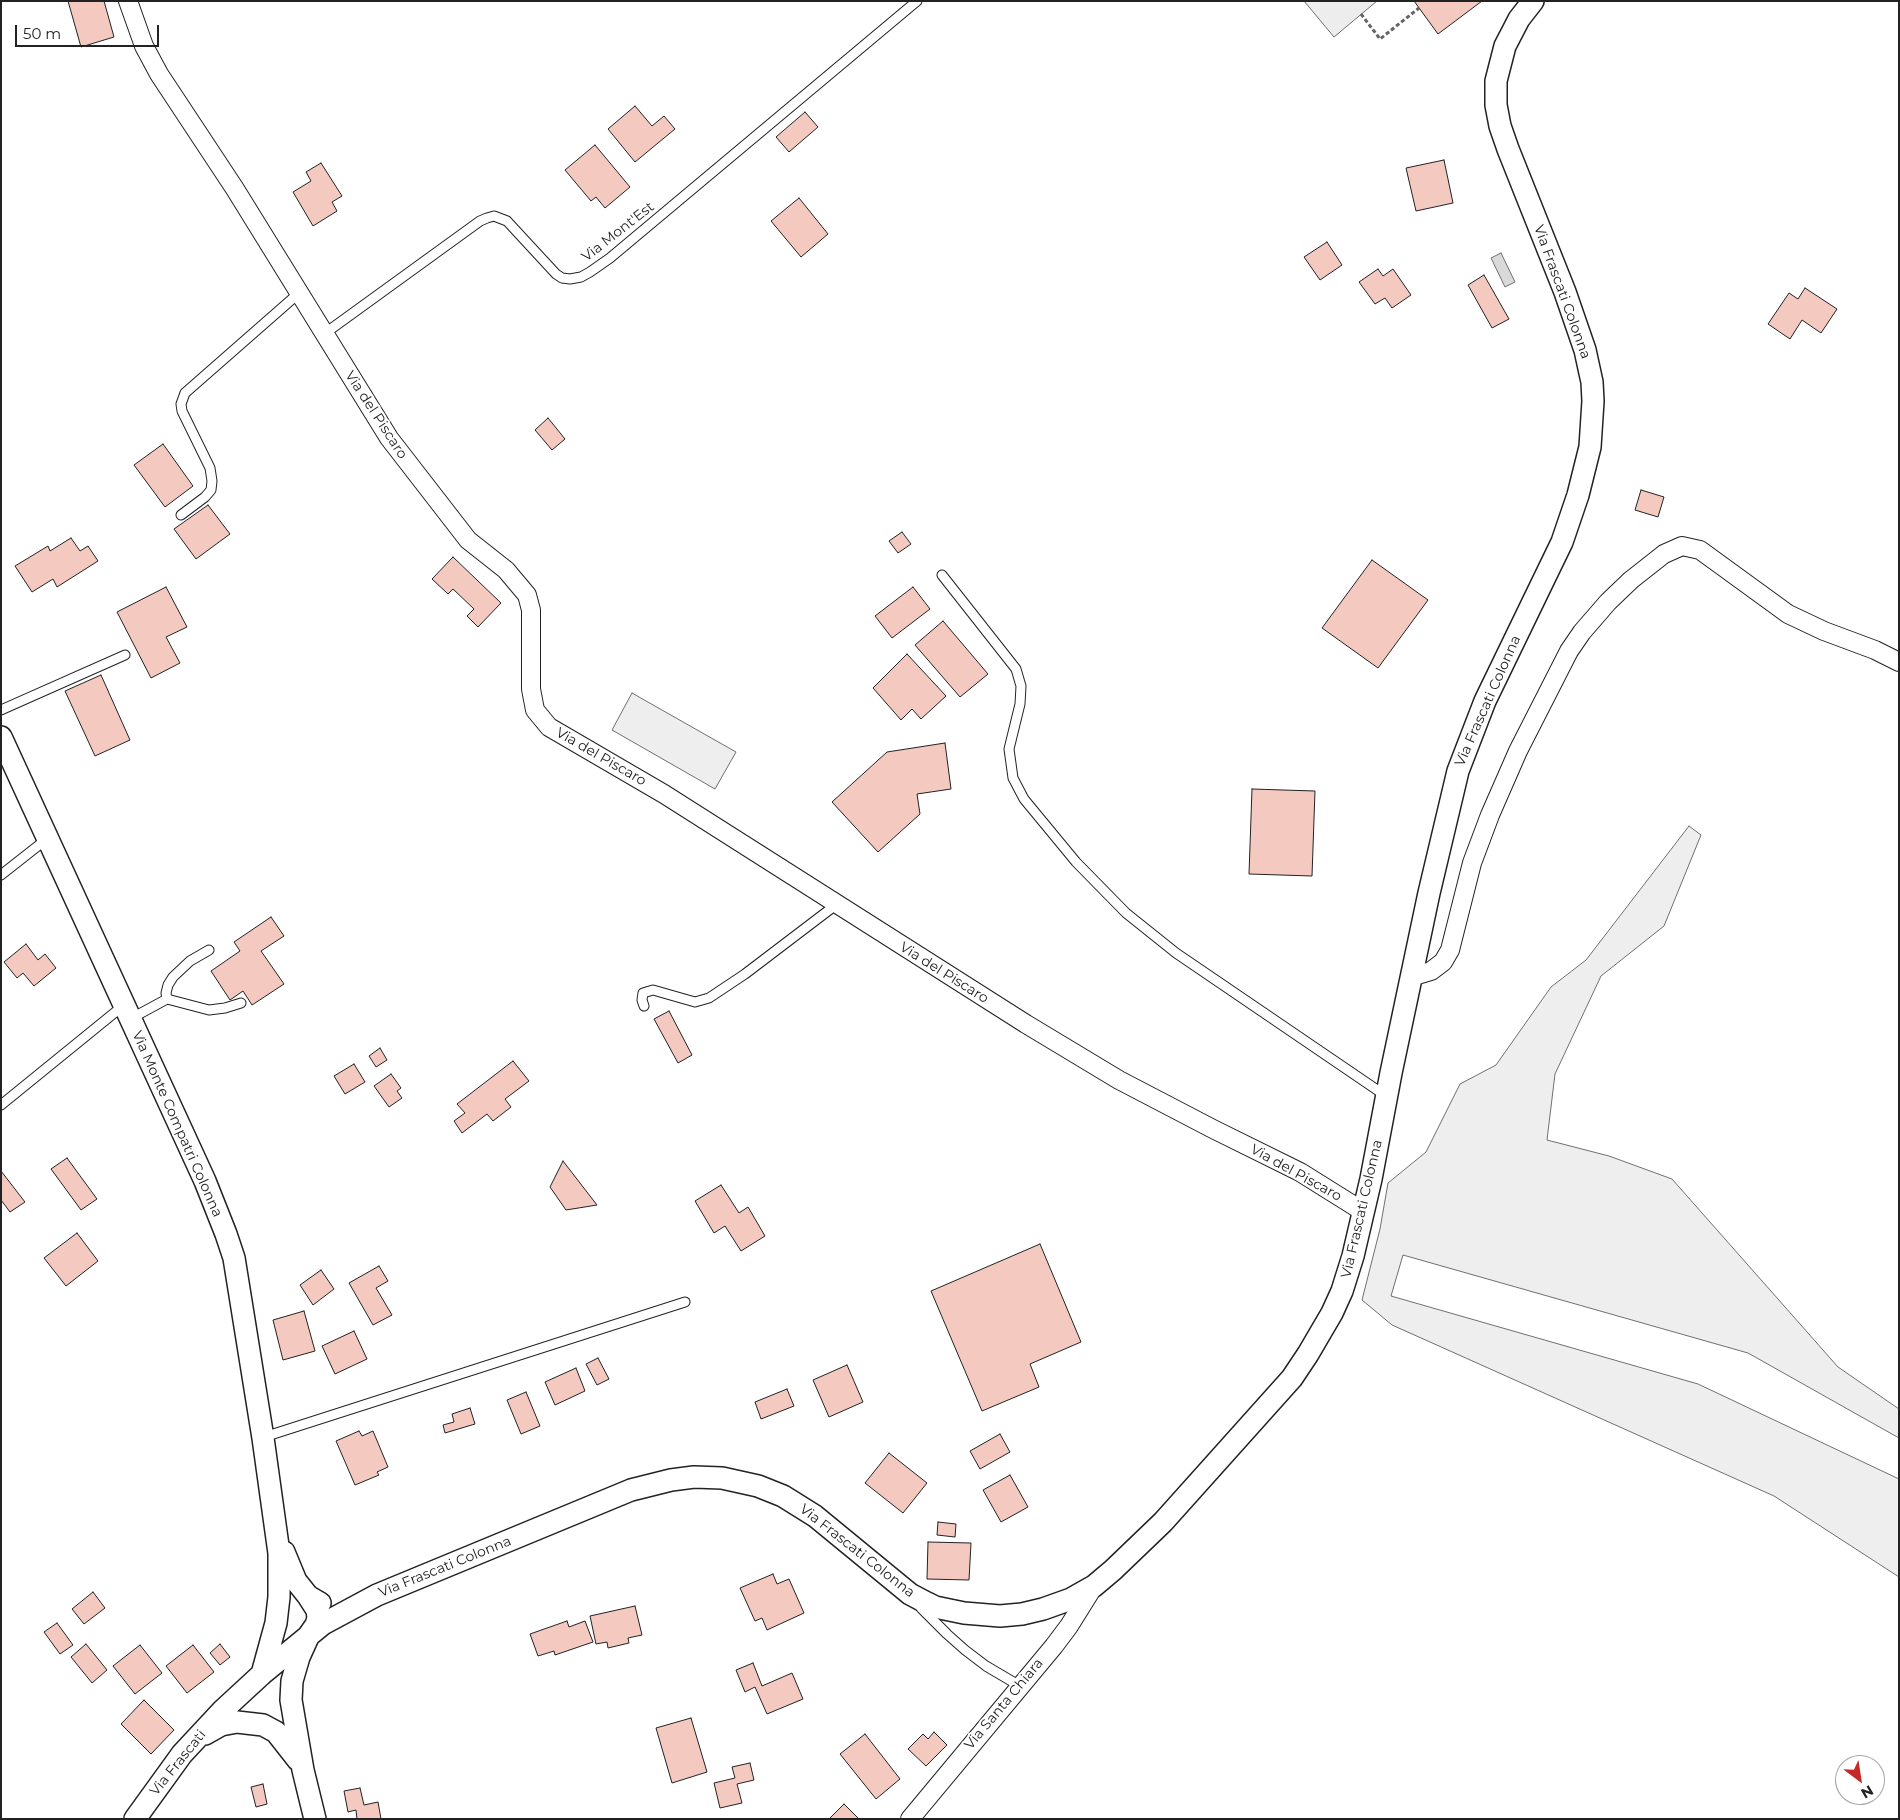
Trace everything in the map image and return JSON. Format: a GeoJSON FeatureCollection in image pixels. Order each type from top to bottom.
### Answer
{"type":"FeatureCollection","features":[{"type":"Feature","properties":{"kind":"street","name":"Via del Piscaro"},"geometry":{"type":"LineString","coordinates":[[128,1],[144,46],[159,74],[235,189],[389,438],[468,540],[506,570],[527,595],[531,610],[531,689],[535,710],[549,727],[664,794],[1018,1019],[1119,1080],[1300,1172],[1364,1212]]}},
{"type":"Feature","properties":{"kind":"street","name":"Via Frascati Colonna"},"geometry":{"type":"LineString","coordinates":[[223,1710],[309,1635],[339,1614],[377,1594],[631,1490],[671,1480],[694,1477],[722,1478],[740,1482],[775,1492],[789,1499],[834,1529],[914,1597],[936,1607],[958,1613],[1000,1616],[1022,1614],[1051,1607],[1071,1599],[1094,1586],[1126,1559],[1151,1534],[1292,1378],[1320,1336],[1342,1291],[1353,1256],[1364,1212],[1411,977],[1452,791],[1460,764],[1485,701],[1562,542],[1578,495],[1590,447],[1593,401],[1591,376],[1585,350],[1565,292],[1508,149],[1500,126],[1496,105],[1496,81],[1505,46],[1519,19],[1533,1]]}},
{"type":"Feature","properties":{"kind":"street"},"geometry":{"type":"LineString","coordinates":[[1411,977],[1431,971],[1443,962],[1450,950],[1466,884],[1483,832],[1518,751],[1569,651],[1582,632],[1608,602],[1631,580],[1664,554],[1682,546],[1700,550],[1788,614],[1814,627],[1875,650],[1899,662]]}},
{"type":"Feature","properties":{"kind":"street","name":"Via Monte Compatri Colonna"},"geometry":{"type":"LineString","coordinates":[[1,737],[205,1181],[226,1234],[239,1281],[278,1533]]}},
{"type":"Feature","properties":{"kind":"street"},"geometry":{"type":"LineString","coordinates":[[278,1533],[289,1566],[317,1610],[318,1618],[316,1625],[309,1635],[296,1669],[291,1691],[303,1770],[315,1819]]}},
{"type":"Feature","properties":{"kind":"street"},"geometry":{"type":"LineString","coordinates":[[262,1674],[277,1613],[280,1581],[278,1533]]}},
{"type":"Feature","properties":{"kind":"street","name":"Via Santa Chiara"},"geometry":{"type":"LineString","coordinates":[[910,1819],[1060,1637],[1094,1586]]}},
{"type":"Feature","properties":{"kind":"street"},"geometry":{"type":"LineString","coordinates":[[308,1596],[321,1603],[338,1605],[377,1594]]}},
{"type":"Feature","properties":{"kind":"street"},"geometry":{"type":"LineString","coordinates":[[277,1613],[282,1626],[290,1633],[300,1636],[309,1635]]}},
{"type":"Feature","properties":{"kind":"street","name":"Via Frascati"},"geometry":{"type":"LineString","coordinates":[[135,1819],[182,1754],[223,1710]]}},
{"type":"Feature","properties":{"kind":"street"},"geometry":{"type":"LineString","coordinates":[[182,1754],[214,1728],[230,1723],[246,1722],[263,1725],[276,1732],[290,1748],[303,1770]]}},
{"type":"Feature","properties":{"kind":"lane","name":"Via Mont'Est"},"geometry":{"type":"LineString","coordinates":[[324,334],[480,221],[494,216],[507,221],[556,274],[562,278],[581,277],[590,272],[610,258],[917,1]]}},
{"type":"Feature","properties":{"kind":"lane"},"geometry":{"type":"LineString","coordinates":[[180,514],[205,497],[211,490],[212,481],[210,468],[182,412],[181,404],[185,393],[299,293]]}},
{"type":"Feature","properties":{"kind":"lane"},"geometry":{"type":"LineString","coordinates":[[942,575],[1016,669],[1020,679],[1021,695],[1009,749],[1013,778],[1024,799],[1076,862],[1126,913],[1176,953],[1386,1096]]}},
{"type":"Feature","properties":{"kind":"lane"},"geometry":{"type":"LineString","coordinates":[[1,710],[125,655]]}},
{"type":"Feature","properties":{"kind":"lane"},"geometry":{"type":"LineString","coordinates":[[1,874],[48,838]]}},
{"type":"Feature","properties":{"kind":"lane"},"geometry":{"type":"LineString","coordinates":[[644,1006],[642,1000],[643,993],[653,990],[696,1002],[709,998],[731,984],[837,904]]}},
{"type":"Feature","properties":{"kind":"lane"},"geometry":{"type":"LineString","coordinates":[[167,999],[168,985],[173,977],[190,961],[209,950]]}},
{"type":"Feature","properties":{"kind":"lane"},"geometry":{"type":"LineString","coordinates":[[1,1105],[127,1012],[167,999],[209,1010],[225,1008],[241,1002]]}},
{"type":"Feature","properties":{"kind":"lane"},"geometry":{"type":"LineString","coordinates":[[263,1438],[685,1302]]}},
{"type":"Feature","properties":{"kind":"lane"},"geometry":{"type":"LineString","coordinates":[[904,1589],[938,1627],[986,1666],[1020,1686]]}},
{"type":"Feature","properties":{"kind":"path"},"geometry":{"type":"LineString","coordinates":[[1361,14],[1380,39],[1419,8]]}},
{"type":"Feature","properties":{"kind":"shaded area"},"geometry":{"type":"Polygon","coordinates":[[[1304,1],[1377,1],[1334,37],[1304,1]]]}},
{"type":"Feature","properties":{"kind":"shaded area"},"geometry":{"type":"Polygon","coordinates":[[[1501,253],[1515,282],[1505,287],[1491,258],[1501,253]]]}},
{"type":"Feature","properties":{"kind":"shaded area"},"geometry":{"type":"Polygon","coordinates":[[[632,693],[736,752],[715,789],[612,730],[632,693]]]}},
{"type":"Feature","properties":{"kind":"shaded area"},"geometry":{"type":"Polygon","coordinates":[[[1689,826],[1701,835],[1664,926],[1601,976],[1555,1074],[1547,1140],[1609,1156],[1672,1179],[1838,1367],[1899,1409],[1899,1438],[1748,1353],[1403,1255],[1391,1296],[1698,1384],[1899,1479],[1899,1577],[1774,1496],[1392,1325],[1362,1300],[1380,1229],[1388,1183],[1426,1152],[1460,1084],[1496,1065],[1551,987],[1586,960],[1689,826]]]}},
{"type":"Feature","properties":{"kind":"building"},"geometry":{"type":"Polygon","coordinates":[[[68,1],[104,1],[114,37],[81,47],[68,1]]]}},
{"type":"Feature","properties":{"kind":"building"},"geometry":{"type":"Polygon","coordinates":[[[1414,1],[1482,1],[1438,34],[1414,1]]]}},
{"type":"Feature","properties":{"kind":"building"},"geometry":{"type":"Polygon","coordinates":[[[635,106],[652,126],[664,116],[675,129],[635,162],[608,129],[635,106]]]}},
{"type":"Feature","properties":{"kind":"building"},"geometry":{"type":"Polygon","coordinates":[[[805,112],[818,127],[789,152],[776,137],[805,112]]]}},
{"type":"Feature","properties":{"kind":"building"},"geometry":{"type":"Polygon","coordinates":[[[595,145],[630,187],[605,208],[596,197],[591,201],[565,170],[595,145]]]}},
{"type":"Feature","properties":{"kind":"building"},"geometry":{"type":"Polygon","coordinates":[[[1444,160],[1453,203],[1416,211],[1406,168],[1444,160]]]}},
{"type":"Feature","properties":{"kind":"building"},"geometry":{"type":"Polygon","coordinates":[[[321,163],[342,196],[332,202],[337,211],[313,226],[293,192],[311,181],[306,172],[321,163]]]}},
{"type":"Feature","properties":{"kind":"building"},"geometry":{"type":"Polygon","coordinates":[[[799,198],[828,234],[801,257],[771,221],[799,198]]]}},
{"type":"Feature","properties":{"kind":"building"},"geometry":{"type":"Polygon","coordinates":[[[1327,242],[1342,265],[1320,280],[1304,257],[1327,242]]]}},
{"type":"Feature","properties":{"kind":"building"},"geometry":{"type":"Polygon","coordinates":[[[1378,269],[1383,276],[1393,269],[1411,295],[1392,308],[1385,298],[1375,304],[1359,282],[1378,269]]]}},
{"type":"Feature","properties":{"kind":"building"},"geometry":{"type":"Polygon","coordinates":[[[1484,275],[1509,319],[1492,328],[1468,285],[1484,275]]]}},
{"type":"Feature","properties":{"kind":"building"},"geometry":{"type":"Polygon","coordinates":[[[1805,288],[1837,309],[1821,333],[1802,320],[1790,339],[1768,324],[1789,293],[1798,299],[1805,288]]]}},
{"type":"Feature","properties":{"kind":"building"},"geometry":{"type":"Polygon","coordinates":[[[548,418],[565,439],[552,450],[535,430],[548,418]]]}},
{"type":"Feature","properties":{"kind":"building"},"geometry":{"type":"Polygon","coordinates":[[[163,444],[193,486],[165,507],[134,465],[163,444]]]}},
{"type":"Feature","properties":{"kind":"building"},"geometry":{"type":"Polygon","coordinates":[[[1641,490],[1664,497],[1658,517],[1635,510],[1641,490]]]}},
{"type":"Feature","properties":{"kind":"building"},"geometry":{"type":"Polygon","coordinates":[[[208,505],[230,534],[196,559],[174,529],[208,505]]]}},
{"type":"Feature","properties":{"kind":"building"},"geometry":{"type":"Polygon","coordinates":[[[902,532],[911,544],[898,553],[889,541],[902,532]]]}},
{"type":"Feature","properties":{"kind":"building"},"geometry":{"type":"Polygon","coordinates":[[[71,538],[80,551],[88,546],[98,561],[57,587],[53,579],[32,592],[15,566],[48,546],[50,551],[71,538]]]}},
{"type":"Feature","properties":{"kind":"building"},"geometry":{"type":"Polygon","coordinates":[[[453,557],[501,603],[478,627],[467,616],[474,609],[453,589],[448,594],[432,579],[453,557]]]}},
{"type":"Feature","properties":{"kind":"building"},"geometry":{"type":"Polygon","coordinates":[[[1372,560],[1428,600],[1378,668],[1322,628],[1372,560]]]}},
{"type":"Feature","properties":{"kind":"building"},"geometry":{"type":"Polygon","coordinates":[[[166,587],[187,627],[166,637],[180,663],[151,678],[117,612],[166,587]]]}},
{"type":"Feature","properties":{"kind":"building"},"geometry":{"type":"Polygon","coordinates":[[[913,587],[930,609],[892,638],[875,616],[913,587]]]}},
{"type":"Feature","properties":{"kind":"building"},"geometry":{"type":"Polygon","coordinates":[[[943,621],[988,674],[960,697],[915,645],[943,621]]]}},
{"type":"Feature","properties":{"kind":"building"},"geometry":{"type":"Polygon","coordinates":[[[907,654],[946,696],[921,719],[912,709],[901,720],[873,688],[907,654]]]}},
{"type":"Feature","properties":{"kind":"building"},"geometry":{"type":"Polygon","coordinates":[[[101,675],[130,740],[95,756],[65,691],[101,675]]]}},
{"type":"Feature","properties":{"kind":"building"},"geometry":{"type":"Polygon","coordinates":[[[945,743],[951,789],[917,794],[920,814],[878,852],[832,802],[887,752],[945,743]]]}},
{"type":"Feature","properties":{"kind":"building"},"geometry":{"type":"Polygon","coordinates":[[[1252,789],[1315,791],[1312,876],[1249,874],[1252,789]]]}},
{"type":"Feature","properties":{"kind":"building"},"geometry":{"type":"Polygon","coordinates":[[[271,917],[284,936],[261,951],[284,984],[252,1005],[243,991],[230,1000],[211,971],[240,951],[234,942],[271,917]]]}},
{"type":"Feature","properties":{"kind":"building"},"geometry":{"type":"Polygon","coordinates":[[[26,944],[38,960],[45,954],[56,968],[34,986],[23,973],[17,978],[4,962],[26,944]]]}},
{"type":"Feature","properties":{"kind":"building"},"geometry":{"type":"Polygon","coordinates":[[[669,1011],[692,1055],[678,1063],[654,1019],[669,1011]]]}},
{"type":"Feature","properties":{"kind":"building"},"geometry":{"type":"Polygon","coordinates":[[[380,1048],[387,1060],[376,1067],[369,1056],[380,1048]]]}},
{"type":"Feature","properties":{"kind":"building"},"geometry":{"type":"Polygon","coordinates":[[[513,1061],[529,1081],[505,1099],[511,1107],[493,1121],[487,1114],[462,1133],[454,1121],[465,1113],[457,1104],[513,1061]]]}},
{"type":"Feature","properties":{"kind":"building"},"geometry":{"type":"Polygon","coordinates":[[[354,1064],[365,1082],[345,1094],[334,1076],[354,1064]]]}},
{"type":"Feature","properties":{"kind":"building"},"geometry":{"type":"Polygon","coordinates":[[[391,1074],[401,1088],[397,1091],[402,1098],[389,1107],[374,1086],[391,1074]]]}},
{"type":"Feature","properties":{"kind":"building"},"geometry":{"type":"Polygon","coordinates":[[[67,1158],[97,1199],[81,1210],[51,1169],[67,1158]]]}},
{"type":"Feature","properties":{"kind":"building"},"geometry":{"type":"Polygon","coordinates":[[[563,1161],[597,1205],[566,1210],[550,1187],[563,1161]]]}},
{"type":"Feature","properties":{"kind":"building"},"geometry":{"type":"Polygon","coordinates":[[[1,1171],[25,1202],[10,1212],[1,1200],[1,1171]]]}},
{"type":"Feature","properties":{"kind":"building"},"geometry":{"type":"Polygon","coordinates":[[[721,1185],[739,1213],[748,1207],[765,1236],[741,1251],[725,1226],[714,1233],[695,1201],[721,1185]]]}},
{"type":"Feature","properties":{"kind":"building"},"geometry":{"type":"Polygon","coordinates":[[[77,1233],[98,1261],[66,1286],[44,1258],[77,1233]]]}},
{"type":"Feature","properties":{"kind":"building"},"geometry":{"type":"Polygon","coordinates":[[[1040,1244],[1081,1342],[1030,1364],[1039,1387],[982,1411],[931,1291],[1040,1244]]]}},
{"type":"Feature","properties":{"kind":"building"},"geometry":{"type":"Polygon","coordinates":[[[379,1266],[388,1281],[376,1288],[392,1315],[373,1325],[349,1283],[379,1266]]]}},
{"type":"Feature","properties":{"kind":"building"},"geometry":{"type":"Polygon","coordinates":[[[321,1270],[334,1289],[313,1305],[300,1285],[321,1270]]]}},
{"type":"Feature","properties":{"kind":"building"},"geometry":{"type":"Polygon","coordinates":[[[304,1311],[315,1351],[283,1360],[273,1320],[304,1311]]]}},
{"type":"Feature","properties":{"kind":"building"},"geometry":{"type":"Polygon","coordinates":[[[354,1331],[367,1359],[335,1374],[322,1346],[354,1331]]]}},
{"type":"Feature","properties":{"kind":"building"},"geometry":{"type":"Polygon","coordinates":[[[598,1358],[609,1379],[597,1385],[586,1364],[598,1358]]]}},
{"type":"Feature","properties":{"kind":"building"},"geometry":{"type":"Polygon","coordinates":[[[847,1365],[863,1402],[829,1417],[813,1380],[847,1365]]]}},
{"type":"Feature","properties":{"kind":"building"},"geometry":{"type":"Polygon","coordinates":[[[576,1368],[585,1391],[555,1405],[545,1382],[576,1368]]]}},
{"type":"Feature","properties":{"kind":"building"},"geometry":{"type":"Polygon","coordinates":[[[787,1389],[794,1406],[761,1419],[755,1402],[787,1389]]]}},
{"type":"Feature","properties":{"kind":"building"},"geometry":{"type":"Polygon","coordinates":[[[526,1392],[540,1426],[521,1434],[507,1400],[526,1392]]]}},
{"type":"Feature","properties":{"kind":"building"},"geometry":{"type":"Polygon","coordinates":[[[470,1408],[475,1424],[445,1433],[443,1425],[454,1422],[452,1414],[470,1408]]]}},
{"type":"Feature","properties":{"kind":"building"},"geometry":{"type":"Polygon","coordinates":[[[359,1431],[362,1436],[373,1431],[388,1467],[377,1472],[379,1475],[355,1485],[336,1441],[359,1431]]]}},
{"type":"Feature","properties":{"kind":"building"},"geometry":{"type":"Polygon","coordinates":[[[1000,1434],[1010,1452],[980,1469],[970,1451],[1000,1434]]]}},
{"type":"Feature","properties":{"kind":"building"},"geometry":{"type":"Polygon","coordinates":[[[889,1453],[927,1483],[903,1513],[865,1483],[889,1453]]]}},
{"type":"Feature","properties":{"kind":"building"},"geometry":{"type":"Polygon","coordinates":[[[1010,1475],[1028,1507],[1001,1522],[983,1490],[1010,1475]]]}},
{"type":"Feature","properties":{"kind":"building"},"geometry":{"type":"Polygon","coordinates":[[[938,1522],[956,1524],[955,1537],[937,1535],[938,1522]]]}},
{"type":"Feature","properties":{"kind":"building"},"geometry":{"type":"Polygon","coordinates":[[[928,1542],[971,1543],[969,1580],[927,1579],[928,1542]]]}},
{"type":"Feature","properties":{"kind":"building"},"geometry":{"type":"Polygon","coordinates":[[[773,1574],[777,1584],[789,1579],[804,1613],[767,1630],[762,1618],[755,1621],[740,1588],[773,1574]]]}},
{"type":"Feature","properties":{"kind":"building"},"geometry":{"type":"Polygon","coordinates":[[[93,1592],[105,1608],[84,1624],[72,1609],[93,1592]]]}},
{"type":"Feature","properties":{"kind":"building"},"geometry":{"type":"Polygon","coordinates":[[[635,1606],[642,1635],[628,1638],[629,1643],[608,1648],[607,1642],[596,1644],[590,1616],[635,1606]]]}},
{"type":"Feature","properties":{"kind":"building"},"geometry":{"type":"Polygon","coordinates":[[[567,1621],[569,1627],[585,1621],[593,1642],[555,1655],[554,1651],[538,1656],[530,1634],[567,1621]]]}},
{"type":"Feature","properties":{"kind":"building"},"geometry":{"type":"Polygon","coordinates":[[[57,1623],[73,1645],[60,1654],[44,1632],[57,1623]]]}},
{"type":"Feature","properties":{"kind":"building"},"geometry":{"type":"Polygon","coordinates":[[[86,1644],[107,1670],[92,1683],[71,1657],[86,1644]]]}},
{"type":"Feature","properties":{"kind":"building"},"geometry":{"type":"Polygon","coordinates":[[[220,1644],[230,1657],[220,1665],[210,1653],[220,1644]]]}},
{"type":"Feature","properties":{"kind":"building"},"geometry":{"type":"Polygon","coordinates":[[[140,1645],[162,1673],[135,1694],[113,1666],[140,1645]]]}},
{"type":"Feature","properties":{"kind":"building"},"geometry":{"type":"Polygon","coordinates":[[[193,1645],[214,1672],[187,1693],[166,1666],[193,1645]]]}},
{"type":"Feature","properties":{"kind":"building"},"geometry":{"type":"Polygon","coordinates":[[[753,1663],[762,1686],[792,1673],[803,1699],[767,1714],[755,1687],[745,1692],[736,1670],[753,1663]]]}},
{"type":"Feature","properties":{"kind":"building"},"geometry":{"type":"Polygon","coordinates":[[[144,1700],[174,1730],[151,1754],[121,1724],[144,1700]]]}},
{"type":"Feature","properties":{"kind":"building"},"geometry":{"type":"Polygon","coordinates":[[[691,1718],[707,1772],[672,1783],[656,1728],[691,1718]]]}},
{"type":"Feature","properties":{"kind":"building"},"geometry":{"type":"Polygon","coordinates":[[[934,1732],[947,1745],[926,1766],[908,1749],[923,1734],[928,1739],[934,1732]]]}},
{"type":"Feature","properties":{"kind":"building"},"geometry":{"type":"Polygon","coordinates":[[[865,1734],[900,1779],[876,1799],[840,1754],[865,1734]]]}},
{"type":"Feature","properties":{"kind":"building"},"geometry":{"type":"Polygon","coordinates":[[[750,1763],[754,1780],[737,1784],[742,1803],[720,1808],[714,1783],[735,1778],[732,1767],[750,1763]]]}},
{"type":"Feature","properties":{"kind":"building"},"geometry":{"type":"Polygon","coordinates":[[[263,1784],[267,1804],[256,1807],[251,1787],[263,1784]]]}},
{"type":"Feature","properties":{"kind":"building"},"geometry":{"type":"Polygon","coordinates":[[[360,1788],[364,1805],[378,1802],[381,1819],[357,1819],[356,1810],[348,1812],[344,1791],[360,1788]]]}},
{"type":"Feature","properties":{"kind":"building"},"geometry":{"type":"Polygon","coordinates":[[[844,1804],[859,1819],[829,1819],[844,1804]]]}}]}
